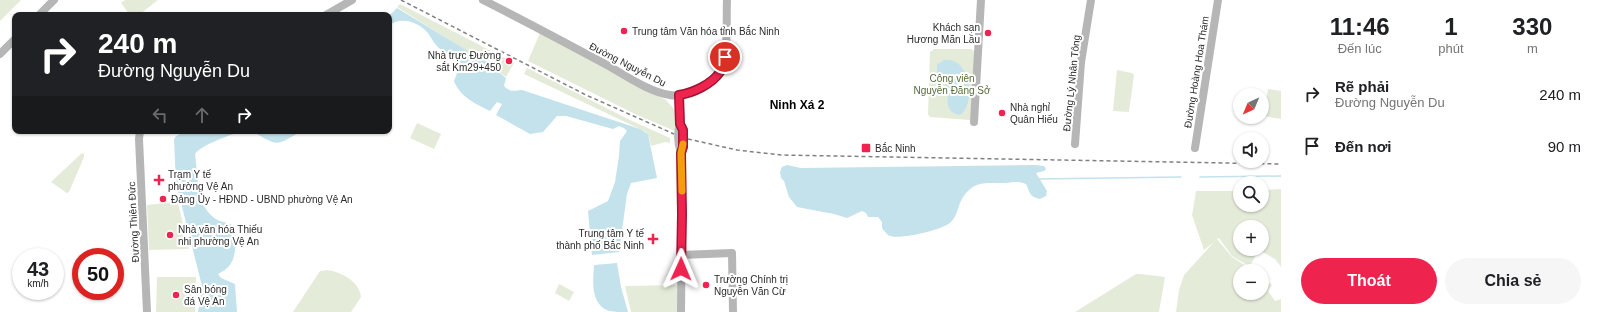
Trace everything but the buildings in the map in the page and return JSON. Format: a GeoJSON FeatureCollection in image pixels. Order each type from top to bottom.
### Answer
{"type":"FeatureCollection","features":[{"type":"Feature","properties":{"kind":"main road"},"geometry":{"type":"LineString","coordinates":[[42,12],[54,0]]}},
{"type":"Feature","properties":{"kind":"main road"},"geometry":{"type":"LineString","coordinates":[[331,12],[352,0]]}},
{"type":"Feature","properties":{"kind":"main road","name":"Đường Nguyễn Du"},"geometry":{"type":"LineString","coordinates":[[483,0],[540,28],[650,88],[670,96],[679,95],[701,87],[721,71],[725,57],[727,0]]}},
{"type":"Feature","properties":{"kind":"main road"},"geometry":{"type":"LineString","coordinates":[[974,122],[981,0]]}},
{"type":"Feature","properties":{"kind":"main road","name":"Đường Lý Nhân Tông"},"geometry":{"type":"LineString","coordinates":[[1075,144],[1081,62],[1091,0]]}},
{"type":"Feature","properties":{"kind":"main road","name":"Đường Hoàng Hoa Thám"},"geometry":{"type":"LineString","coordinates":[[1194,148],[1218,0]]}},
{"type":"Feature","properties":{"kind":"main road"},"geometry":{"type":"LineString","coordinates":[[0,54],[12,42]]}},
{"type":"Feature","properties":{"kind":"main road"},"geometry":{"type":"LineString","coordinates":[[679,95],[680,124],[683,130],[683,147],[681,153],[681,312]]}},
{"type":"Feature","properties":{"kind":"main road","name":"Đường Thiên Đức"},"geometry":{"type":"LineString","coordinates":[[140,134],[147,312]]}},
{"type":"Feature","properties":{"kind":"main road"},"geometry":{"type":"LineString","coordinates":[[681,255],[732,253],[733,312]]}},
{"type":"Feature","properties":{"kind":"green space"},"geometry":{"type":"Polygon","coordinates":[[[0,0],[21,0],[0,21],[0,0]]]}},
{"type":"Feature","properties":{"kind":"green space"},"geometry":{"type":"Polygon","coordinates":[[[125,0],[158,0],[143,12],[128,12],[121,3],[125,0]]]}},
{"type":"Feature","properties":{"kind":"green space"},"geometry":{"type":"Polygon","coordinates":[[[400,4],[507,59],[506,61],[510,64],[512,61],[514,63],[506,77],[397,7],[400,4]]]}},
{"type":"Feature","properties":{"kind":"green space"},"geometry":{"type":"Polygon","coordinates":[[[540,33],[666,100],[675,110],[675,131],[637,115],[528,61],[540,33]]]}},
{"type":"Feature","properties":{"kind":"green space","name":"Công viên Nguyễn Đăng Sở"},"geometry":{"type":"Polygon","coordinates":[[[934,49],[972,49],[976,54],[973,117],[970,120],[930,117],[928,114],[930,52],[934,49]]]}},
{"type":"Feature","properties":{"kind":"green space"},"geometry":{"type":"Polygon","coordinates":[[[527,68],[632,121],[670,138],[670,143],[665,142],[651,146],[646,132],[524,74],[527,68]]]}},
{"type":"Feature","properties":{"kind":"green space"},"geometry":{"type":"Polygon","coordinates":[[[1117,70],[1132,73],[1134,75],[1129,112],[1113,111],[1117,70]]]}},
{"type":"Feature","properties":{"kind":"green space"},"geometry":{"type":"Polygon","coordinates":[[[1269,89],[1281,91],[1281,119],[1269,117],[1269,89]]]}},
{"type":"Feature","properties":{"kind":"green space"},"geometry":{"type":"Polygon","coordinates":[[[417,123],[441,134],[434,149],[410,138],[417,123]]]}},
{"type":"Feature","properties":{"kind":"green space"},"geometry":{"type":"Polygon","coordinates":[[[82,153],[84,154],[84,157],[69,192],[67,193],[51,182],[82,153]]]}},
{"type":"Feature","properties":{"kind":"green space"},"geometry":{"type":"Polygon","coordinates":[[[1281,189],[1281,267],[1275,259],[1269,256],[1269,220],[1233,220],[1233,256],[1256,256],[1251,264],[1245,264],[1232,256],[1219,238],[1217,239],[1232,257],[1243,264],[1233,264],[1233,300],[1269,300],[1269,292],[1275,301],[1281,299],[1281,312],[1176,312],[1179,290],[1184,275],[1214,242],[1204,250],[1192,215],[1196,191],[1233,191],[1233,212],[1269,212],[1269,190],[1281,189]]]}},
{"type":"Feature","properties":{"kind":"green space"},"geometry":{"type":"Polygon","coordinates":[[[174,202],[178,203],[189,249],[149,250],[147,205],[174,202]]]}},
{"type":"Feature","properties":{"kind":"green space"},"geometry":{"type":"Polygon","coordinates":[[[327,270],[348,278],[360,291],[361,297],[351,312],[293,312],[320,271],[327,270]]]}},
{"type":"Feature","properties":{"kind":"green space"},"geometry":{"type":"Polygon","coordinates":[[[1136,274],[1165,277],[1159,312],[1075,312],[1136,274]]]}},
{"type":"Feature","properties":{"kind":"green space","name":"Sân bóng đá Vệ An"},"geometry":{"type":"Polygon","coordinates":[[[157,277],[196,277],[195,312],[156,312],[157,277]]]}},
{"type":"Feature","properties":{"kind":"green space"},"geometry":{"type":"Polygon","coordinates":[[[1269,283],[1272,285],[1269,290],[1269,283]]]}},
{"type":"Feature","properties":{"kind":"green space"},"geometry":{"type":"Polygon","coordinates":[[[559,284],[574,292],[569,301],[555,293],[559,284]]]}},
{"type":"Feature","properties":{"kind":"green space"},"geometry":{"type":"Polygon","coordinates":[[[679,285],[679,312],[631,312],[625,286],[679,285]]]}},
{"type":"Feature","properties":{"kind":"water"},"geometry":{"type":"Polygon","coordinates":[[[397,8],[486,62],[506,78],[504,86],[510,90],[522,90],[640,129],[648,134],[657,178],[631,183],[627,194],[619,252],[592,255],[588,211],[608,201],[615,182],[620,141],[627,131],[619,126],[613,129],[566,116],[557,116],[543,132],[530,134],[496,115],[502,104],[497,102],[490,111],[464,96],[454,81],[461,63],[439,48],[428,33],[416,24],[406,21],[392,24],[392,13],[397,8]]]}},
{"type":"Feature","properties":{"kind":"water"},"geometry":{"type":"Polygon","coordinates":[[[944,60],[953,61],[961,66],[966,73],[969,92],[968,102],[965,110],[960,115],[950,110],[946,85],[937,75],[937,65],[944,60]]]}},
{"type":"Feature","properties":{"kind":"water"},"geometry":{"type":"Polygon","coordinates":[[[180,134],[234,134],[204,147],[195,154],[200,196],[203,203],[212,216],[220,221],[234,226],[236,243],[233,260],[226,269],[218,274],[221,278],[235,284],[237,312],[198,312],[202,286],[176,183],[174,139],[180,134]]]}},
{"type":"Feature","properties":{"kind":"water"},"geometry":{"type":"Polygon","coordinates":[[[257,134],[297,134],[287,140],[277,143],[267,140],[257,134]]]}},
{"type":"Feature","properties":{"kind":"water"},"geometry":{"type":"Polygon","coordinates":[[[787,165],[801,168],[1036,165],[1044,166],[1046,169],[1036,173],[1047,191],[1046,196],[1040,199],[1034,197],[1029,192],[1026,184],[1023,183],[987,183],[976,185],[971,188],[962,199],[954,218],[950,223],[938,229],[900,237],[888,235],[883,230],[882,222],[878,217],[868,217],[866,213],[862,211],[847,218],[797,207],[789,197],[784,181],[781,178],[780,172],[782,167],[787,165]]]}},
{"type":"Feature","properties":{"kind":"water"},"geometry":{"type":"Polygon","coordinates":[[[617,263],[621,287],[628,312],[609,311],[603,308],[598,303],[594,291],[594,265],[617,263]]]}},
{"type":"Feature","properties":{"kind":"waterway"},"geometry":{"type":"LineString","coordinates":[[1200,177],[1281,176]]}},
{"type":"Feature","properties":{"kind":"waterway"},"geometry":{"type":"LineString","coordinates":[[1037,179],[1181,177]]}},
{"type":"Feature","properties":{"kind":"railway"},"geometry":{"type":"LineString","coordinates":[[401,0],[586,95],[674,134]]}},
{"type":"Feature","properties":{"kind":"railway"},"geometry":{"type":"LineString","coordinates":[[688,139],[737,150],[781,155],[1281,164]]}},
{"type":"Feature","properties":{"kind":"slow traffic"},"geometry":{"type":"LineString","coordinates":[[682,191],[681,153],[683,144]]}},
{"type":"Feature","properties":{"kind":"place","name":"Trung tâm Văn hóa tỉnh Bắc Ninh"},"geometry":{"type":"Point","coordinates":[624,31]}},
{"type":"Feature","properties":{"kind":"place","name":"Khách sạn Hương Mãn Lầu"},"geometry":{"type":"Point","coordinates":[988,33]}},
{"type":"Feature","properties":{"kind":"place","name":"Nhà trực Đường sắt Km29+450"},"geometry":{"type":"Point","coordinates":[509,61]}},
{"type":"Feature","properties":{"kind":"place","name":"Nhà nghỉ Quân Hiếu"},"geometry":{"type":"Point","coordinates":[1002,113]}},
{"type":"Feature","properties":{"kind":"place","name":"Bắc Ninh"},"geometry":{"type":"Point","coordinates":[866,148]}},
{"type":"Feature","properties":{"kind":"place","name":"Trạm Y tế phường Vệ An"},"geometry":{"type":"Point","coordinates":[159,180]}},
{"type":"Feature","properties":{"kind":"place","name":"Đảng Ủy - HĐND - UBND phường Vệ An"},"geometry":{"type":"Point","coordinates":[163,199]}},
{"type":"Feature","properties":{"kind":"place","name":"Nhà văn hóa Thiếu nhi phường Vệ An"},"geometry":{"type":"Point","coordinates":[170,235]}},
{"type":"Feature","properties":{"kind":"place","name":"Trung tâm Y tế thành phố Bắc Ninh"},"geometry":{"type":"Point","coordinates":[653,239]}},
{"type":"Feature","properties":{"kind":"place","name":"Trường Chính trị Nguyễn Văn Cừ"},"geometry":{"type":"Point","coordinates":[706,285]}},
{"type":"Feature","properties":{"kind":"place","name":"Sân bóng đá Vệ An"},"geometry":{"type":"Point","coordinates":[176,295]}},
{"type":"Feature","properties":{"kind":"district","name":"Ninh Xá 2"},"geometry":{"type":"Point","coordinates":[797,105]}},
{"type":"Feature","properties":{"kind":"route"},"geometry":{"type":"LineString","coordinates":[[681,269],[681,153],[683,147],[683,130],[680,124],[679,95],[698,89],[716,76],[721,71],[725,57]]}}]}
